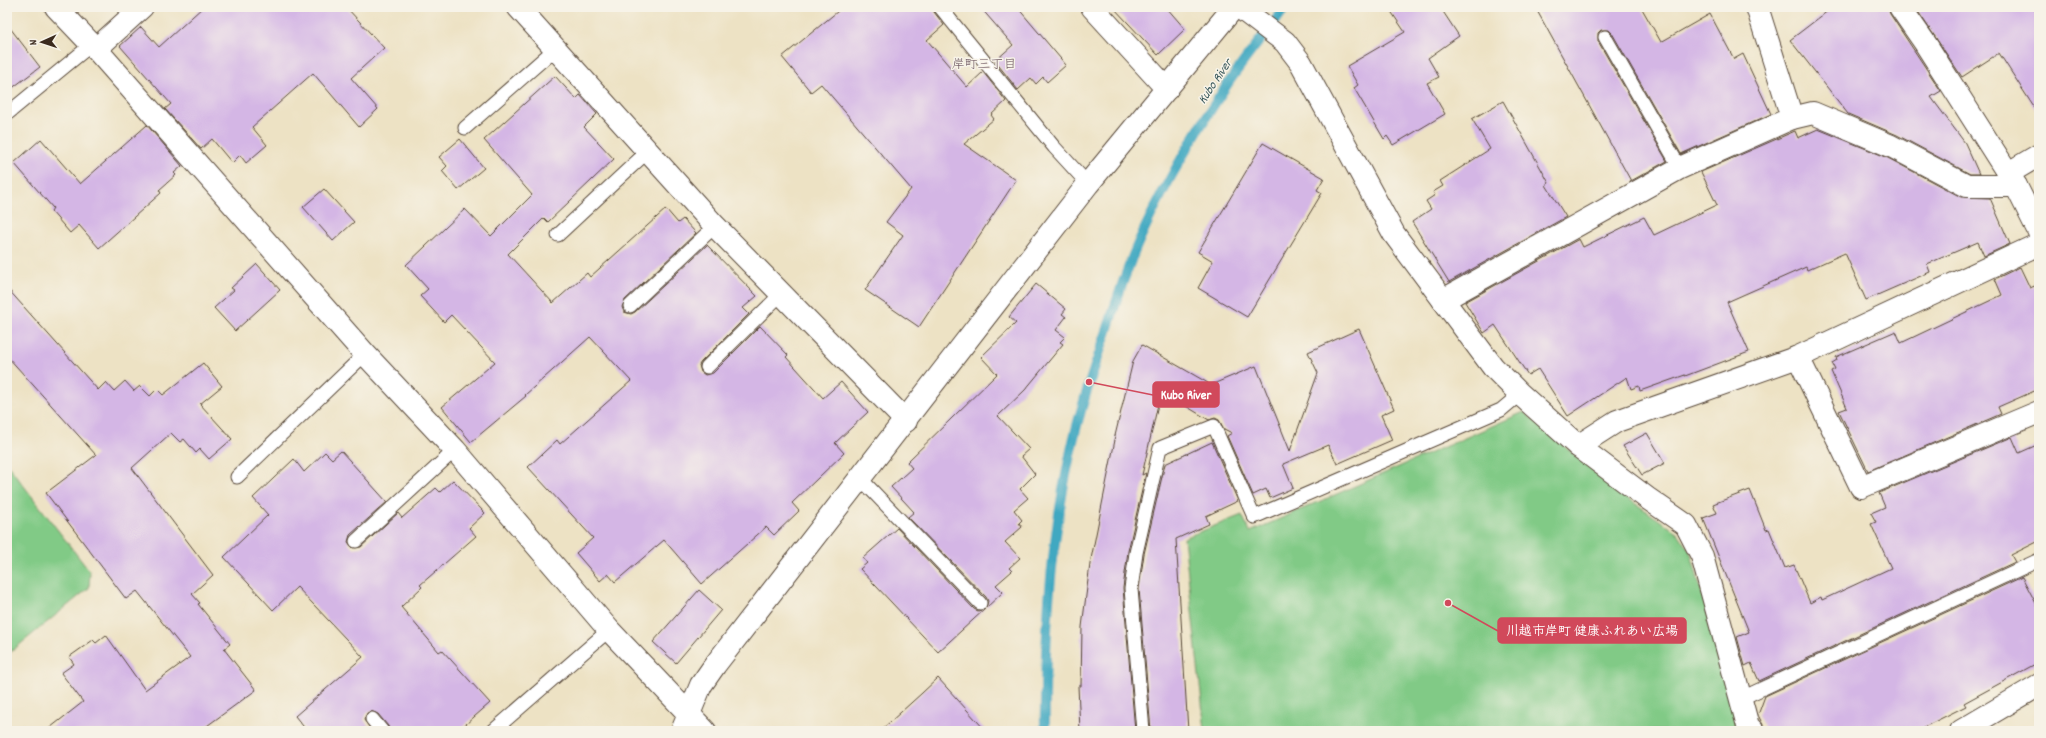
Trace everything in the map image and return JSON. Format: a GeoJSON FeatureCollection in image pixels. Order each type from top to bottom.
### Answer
{"type":"FeatureCollection","features":[{"type":"Feature","properties":{"kind":"street"},"geometry":{"type":"LineString","coordinates":[[56,7],[365,354],[454,450],[685,721],[705,731]]}},
{"type":"Feature","properties":{"kind":"street"},"geometry":{"type":"LineString","coordinates":[[93,47],[142,7]]}},
{"type":"Feature","properties":{"kind":"street"},"geometry":{"type":"LineString","coordinates":[[518,7],[715,226],[906,421]]}},
{"type":"Feature","properties":{"kind":"street"},"geometry":{"type":"LineString","coordinates":[[1092,7],[1167,89]]}},
{"type":"Feature","properties":{"kind":"street"},"geometry":{"type":"LineString","coordinates":[[1757,7],[1792,118]]}},
{"type":"Feature","properties":{"kind":"street"},"geometry":{"type":"LineString","coordinates":[[1900,7],[1925,43],[2012,180],[2039,232]]}},
{"type":"Feature","properties":{"kind":"street"},"geometry":{"type":"LineString","coordinates":[[685,721],[701,685],[715,666],[1088,184],[1167,89],[1241,10],[1285,42],[1301,63],[1394,234],[1493,367],[1520,394],[1578,446],[1647,498],[1686,525],[1702,556],[1742,698],[1748,726],[1753,731]]}},
{"type":"Feature","properties":{"kind":"street"},"geometry":{"type":"LineString","coordinates":[[1443,300],[1680,168],[1792,118],[1813,113],[1819,115],[1891,146],[1967,186],[2012,180],[2039,155]]}},
{"type":"Feature","properties":{"kind":"street"},"geometry":{"type":"LineString","coordinates":[[1578,446],[1617,421],[1798,357],[2039,244]]}},
{"type":"Feature","properties":{"kind":"street"},"geometry":{"type":"LineString","coordinates":[[1798,357],[1861,488],[2039,412]]}},
{"type":"Feature","properties":{"kind":"street"},"geometry":{"type":"LineString","coordinates":[[1961,731],[2039,685]]}},
{"type":"Feature","properties":{"kind":"lane"},"geometry":{"type":"LineString","coordinates":[[940,7],[1054,147],[1088,184]]}},
{"type":"Feature","properties":{"kind":"lane"},"geometry":{"type":"LineString","coordinates":[[1605,37],[1680,168]]}},
{"type":"Feature","properties":{"kind":"lane"},"geometry":{"type":"LineString","coordinates":[[7,114],[93,47]]}},
{"type":"Feature","properties":{"kind":"lane"},"geometry":{"type":"LineString","coordinates":[[465,128],[556,48]]}},
{"type":"Feature","properties":{"kind":"lane"},"geometry":{"type":"LineString","coordinates":[[558,236],[648,151]]}},
{"type":"Feature","properties":{"kind":"lane"},"geometry":{"type":"LineString","coordinates":[[630,306],[715,226]]}},
{"type":"Feature","properties":{"kind":"lane"},"geometry":{"type":"LineString","coordinates":[[707,367],[782,293]]}},
{"type":"Feature","properties":{"kind":"lane"},"geometry":{"type":"LineString","coordinates":[[237,477],[365,354]]}},
{"type":"Feature","properties":{"kind":"lane"},"geometry":{"type":"LineString","coordinates":[[1143,731],[1131,589],[1138,547],[1160,448],[1214,426],[1254,517],[1501,410],[1520,394]]}},
{"type":"Feature","properties":{"kind":"lane"},"geometry":{"type":"LineString","coordinates":[[356,542],[454,450]]}},
{"type":"Feature","properties":{"kind":"lane"},"geometry":{"type":"LineString","coordinates":[[860,478],[980,603]]}},
{"type":"Feature","properties":{"kind":"lane"},"geometry":{"type":"LineString","coordinates":[[1742,698],[2039,560]]}},
{"type":"Feature","properties":{"kind":"lane"},"geometry":{"type":"LineString","coordinates":[[493,731],[609,630]]}},
{"type":"Feature","properties":{"kind":"lane"},"geometry":{"type":"LineString","coordinates":[[372,719],[382,731]]}},
{"type":"Feature","properties":{"kind":"green space"},"geometry":{"type":"Polygon","coordinates":[[[1524,412],[1616,490],[1678,533],[1690,551],[1741,731],[1205,731],[1184,538],[1242,515],[1250,532],[1524,412]]]}},
{"type":"Feature","properties":{"kind":"green space"},"geometry":{"type":"Polygon","coordinates":[[[7,464],[90,572],[89,588],[7,655],[7,464]]]}},
{"type":"Feature","properties":{"kind":"building"},"geometry":{"type":"Polygon","coordinates":[[[203,7],[346,7],[384,48],[351,78],[378,109],[359,127],[313,73],[252,127],[267,145],[246,163],[240,155],[232,163],[212,139],[201,149],[165,109],[171,104],[120,46],[141,27],[159,47],[203,7]]]}},
{"type":"Feature","properties":{"kind":"building"},"geometry":{"type":"Polygon","coordinates":[[[843,7],[932,7],[944,25],[927,40],[967,87],[983,72],[1006,101],[991,115],[994,119],[964,144],[1016,180],[919,327],[865,290],[903,235],[886,222],[911,189],[821,84],[811,92],[782,57],[843,7]]]}},
{"type":"Feature","properties":{"kind":"building"},"geometry":{"type":"Polygon","coordinates":[[[980,7],[1017,7],[1066,65],[1047,82],[1043,77],[1036,84],[1031,78],[1018,90],[995,61],[1013,45],[980,7]]]}},
{"type":"Feature","properties":{"kind":"building"},"geometry":{"type":"Polygon","coordinates":[[[1113,7],[1166,7],[1185,29],[1158,55],[1113,7]]]}},
{"type":"Feature","properties":{"kind":"building"},"geometry":{"type":"Polygon","coordinates":[[[1388,7],[1440,7],[1459,36],[1428,58],[1439,77],[1427,83],[1445,114],[1393,145],[1387,136],[1384,139],[1354,88],[1358,85],[1347,66],[1405,32],[1388,7]]]}},
{"type":"Feature","properties":{"kind":"building"},"geometry":{"type":"Polygon","coordinates":[[[1535,7],[1641,7],[1661,42],[1710,14],[1734,59],[1743,54],[1771,114],[1681,154],[1612,33],[1609,30],[1601,30],[1598,33],[1598,41],[1667,161],[1631,181],[1535,7]]]}},
{"type":"Feature","properties":{"kind":"building"},"geometry":{"type":"Polygon","coordinates":[[[1833,7],[1888,7],[1890,14],[1941,91],[1931,97],[1965,143],[1979,174],[1970,174],[1897,135],[1848,114],[1790,40],[1833,7]]]}},
{"type":"Feature","properties":{"kind":"building"},"geometry":{"type":"Polygon","coordinates":[[[1915,7],[2033,7],[2039,17],[2039,115],[1999,53],[1962,77],[1915,7]]]}},
{"type":"Feature","properties":{"kind":"building"},"geometry":{"type":"Polygon","coordinates":[[[7,24],[40,67],[7,92],[7,24]]]}},
{"type":"Feature","properties":{"kind":"building"},"geometry":{"type":"Polygon","coordinates":[[[555,76],[576,99],[580,95],[597,114],[584,127],[614,159],[548,222],[544,218],[508,254],[553,303],[587,273],[590,277],[666,209],[678,223],[683,219],[696,233],[625,300],[622,307],[624,312],[631,314],[635,312],[707,245],[757,296],[743,308],[749,314],[701,362],[699,365],[701,372],[705,375],[713,373],[760,326],[788,355],[786,357],[823,398],[841,382],[868,412],[835,443],[844,453],[792,503],[799,511],[774,535],[766,527],[702,584],[664,540],[615,582],[608,574],[600,581],[576,553],[593,538],[528,467],[557,440],[560,444],[631,381],[590,337],[525,395],[526,396],[471,442],[442,407],[495,362],[451,315],[444,322],[420,296],[428,289],[406,265],[465,209],[491,236],[532,195],[484,140],[555,76]]]}},
{"type":"Feature","properties":{"kind":"building"},"geometry":{"type":"Polygon","coordinates":[[[1503,101],[1549,183],[1546,185],[1566,217],[1449,282],[1412,222],[1431,209],[1426,201],[1435,195],[1433,192],[1443,186],[1440,181],[1490,149],[1472,119],[1503,101]]]}},
{"type":"Feature","properties":{"kind":"building"},"geometry":{"type":"Polygon","coordinates":[[[147,125],[182,166],[174,173],[176,175],[159,190],[161,193],[99,248],[79,225],[70,233],[51,211],[53,208],[14,163],[41,139],[80,184],[147,125]]]}},
{"type":"Feature","properties":{"kind":"building"},"geometry":{"type":"Polygon","coordinates":[[[1818,129],[1886,157],[1961,197],[1990,198],[2010,244],[1984,256],[1978,242],[1927,264],[1930,272],[1866,300],[1845,253],[1807,270],[1806,267],[1727,302],[1749,352],[1640,391],[1639,386],[1631,389],[1627,377],[1568,416],[1538,369],[1528,375],[1495,325],[1484,333],[1465,302],[1579,239],[1583,247],[1644,217],[1654,235],[1717,205],[1701,172],[1795,131],[1798,138],[1818,129]]]}},
{"type":"Feature","properties":{"kind":"building"},"geometry":{"type":"Polygon","coordinates":[[[460,139],[484,168],[458,190],[442,171],[447,166],[439,157],[460,139]]]}},
{"type":"Feature","properties":{"kind":"building"},"geometry":{"type":"Polygon","coordinates":[[[1263,143],[1324,178],[1317,190],[1322,193],[1247,317],[1198,288],[1213,261],[1198,252],[1263,143]]]}},
{"type":"Feature","properties":{"kind":"building"},"geometry":{"type":"Polygon","coordinates":[[[324,189],[354,222],[333,241],[303,207],[324,189]]]}},
{"type":"Feature","properties":{"kind":"building"},"geometry":{"type":"Polygon","coordinates":[[[257,264],[280,290],[235,331],[214,308],[234,290],[231,288],[257,264]]]}},
{"type":"Feature","properties":{"kind":"building"},"geometry":{"type":"Polygon","coordinates":[[[2020,267],[2030,288],[2039,284],[2039,389],[1998,407],[2001,414],[1868,471],[1839,411],[1847,408],[1831,371],[1835,369],[1832,363],[1837,360],[1836,357],[1896,331],[1901,343],[2002,295],[1995,279],[2020,267]]]}},
{"type":"Feature","properties":{"kind":"building"},"geometry":{"type":"Polygon","coordinates":[[[1036,284],[1066,309],[1062,314],[1066,317],[1056,330],[1065,337],[1060,342],[1063,344],[1025,390],[998,416],[1029,449],[1021,456],[1035,474],[1020,489],[1028,498],[1014,510],[1022,520],[1019,523],[1022,527],[1005,542],[1020,558],[1009,568],[1012,571],[996,585],[1003,592],[986,608],[988,601],[986,597],[908,517],[914,512],[891,487],[912,468],[907,462],[997,374],[981,357],[1016,323],[1009,317],[1036,284]]]}},
{"type":"Feature","properties":{"kind":"building"},"geometry":{"type":"Polygon","coordinates":[[[7,288],[98,390],[106,382],[114,391],[125,381],[134,391],[140,386],[150,396],[157,389],[163,395],[203,363],[222,386],[200,404],[232,439],[209,459],[200,449],[196,453],[184,439],[180,442],[171,433],[132,468],[213,575],[192,594],[200,603],[198,604],[230,644],[224,649],[256,690],[200,731],[46,731],[83,702],[61,673],[74,664],[69,657],[93,640],[96,643],[106,635],[145,690],[190,657],[137,591],[126,599],[46,493],[96,455],[7,356],[7,288]]]}},
{"type":"Feature","properties":{"kind":"building"},"geometry":{"type":"Polygon","coordinates":[[[1359,329],[1394,409],[1381,415],[1392,440],[1337,464],[1328,445],[1283,464],[1293,488],[1270,498],[1266,489],[1253,495],[1227,436],[1232,433],[1224,429],[1219,420],[1215,418],[1209,420],[1161,391],[1142,475],[1146,473],[1128,551],[1123,588],[1135,731],[1080,731],[1078,686],[1081,686],[1082,627],[1090,564],[1114,440],[1133,361],[1142,345],[1208,383],[1206,387],[1256,366],[1290,451],[1318,373],[1308,352],[1359,329]]]}},
{"type":"Feature","properties":{"kind":"building"},"geometry":{"type":"Polygon","coordinates":[[[1647,433],[1665,463],[1642,475],[1623,446],[1647,433]]]}},
{"type":"Feature","properties":{"kind":"building"},"geometry":{"type":"Polygon","coordinates":[[[2012,437],[2019,453],[2039,444],[2039,541],[2011,555],[2015,562],[1759,681],[1751,663],[1745,666],[1737,637],[1749,632],[1703,518],[1717,513],[1713,504],[1750,490],[1766,530],[1769,529],[1785,568],[1794,565],[1810,603],[1821,597],[1822,600],[1891,568],[1871,524],[1876,522],[1871,513],[1885,507],[1879,493],[2012,437]]]}},
{"type":"Feature","properties":{"kind":"building"},"geometry":{"type":"Polygon","coordinates":[[[1212,442],[1238,501],[1206,516],[1209,524],[1176,539],[1188,731],[1151,731],[1139,589],[1144,554],[1165,464],[1212,442]]]}},
{"type":"Feature","properties":{"kind":"building"},"geometry":{"type":"Polygon","coordinates":[[[341,451],[387,502],[350,535],[348,542],[353,548],[361,547],[398,513],[402,518],[436,488],[440,492],[453,480],[485,513],[469,528],[476,536],[420,585],[422,587],[401,607],[439,652],[442,650],[490,703],[458,731],[390,731],[388,726],[378,714],[371,711],[367,713],[364,720],[372,731],[307,731],[295,716],[363,657],[297,587],[273,610],[224,557],[268,515],[253,498],[294,459],[304,472],[325,452],[332,459],[341,451]]]}},
{"type":"Feature","properties":{"kind":"building"},"geometry":{"type":"Polygon","coordinates":[[[897,528],[974,609],[978,611],[985,609],[938,652],[860,569],[867,563],[863,558],[897,528]]]}},
{"type":"Feature","properties":{"kind":"building"},"geometry":{"type":"Polygon","coordinates":[[[2022,577],[2039,609],[2039,662],[1964,703],[1966,706],[1916,731],[1766,731],[1758,715],[1765,696],[2022,577]]]}},
{"type":"Feature","properties":{"kind":"building"},"geometry":{"type":"Polygon","coordinates":[[[699,590],[721,610],[676,663],[653,642],[699,590]]]}},
{"type":"Feature","properties":{"kind":"building"},"geometry":{"type":"Polygon","coordinates":[[[938,678],[986,731],[880,731],[922,693],[938,678]]]}},
{"type":"Feature","properties":{"kind":"waterway","name":"Kubo River"},"geometry":{"type":"LineString","coordinates":[[1045,731],[1047,627],[1053,558],[1063,489],[1082,407],[1092,376],[1134,253],[1163,191],[1205,119],[1234,75],[1286,7]]}},
{"type":"Feature","properties":{"kind":"place","name":"Kubo River"},"geometry":{"type":"Point","coordinates":[1089,382]}},
{"type":"Feature","properties":{"kind":"place","name":"川越市岸町 健康ふれあい広場"},"geometry":{"type":"Point","coordinates":[1448,603]}},
{"type":"Feature","properties":{"kind":"district","name":"岸町三丁目"},"geometry":{"type":"Point","coordinates":[984,65]}}]}
